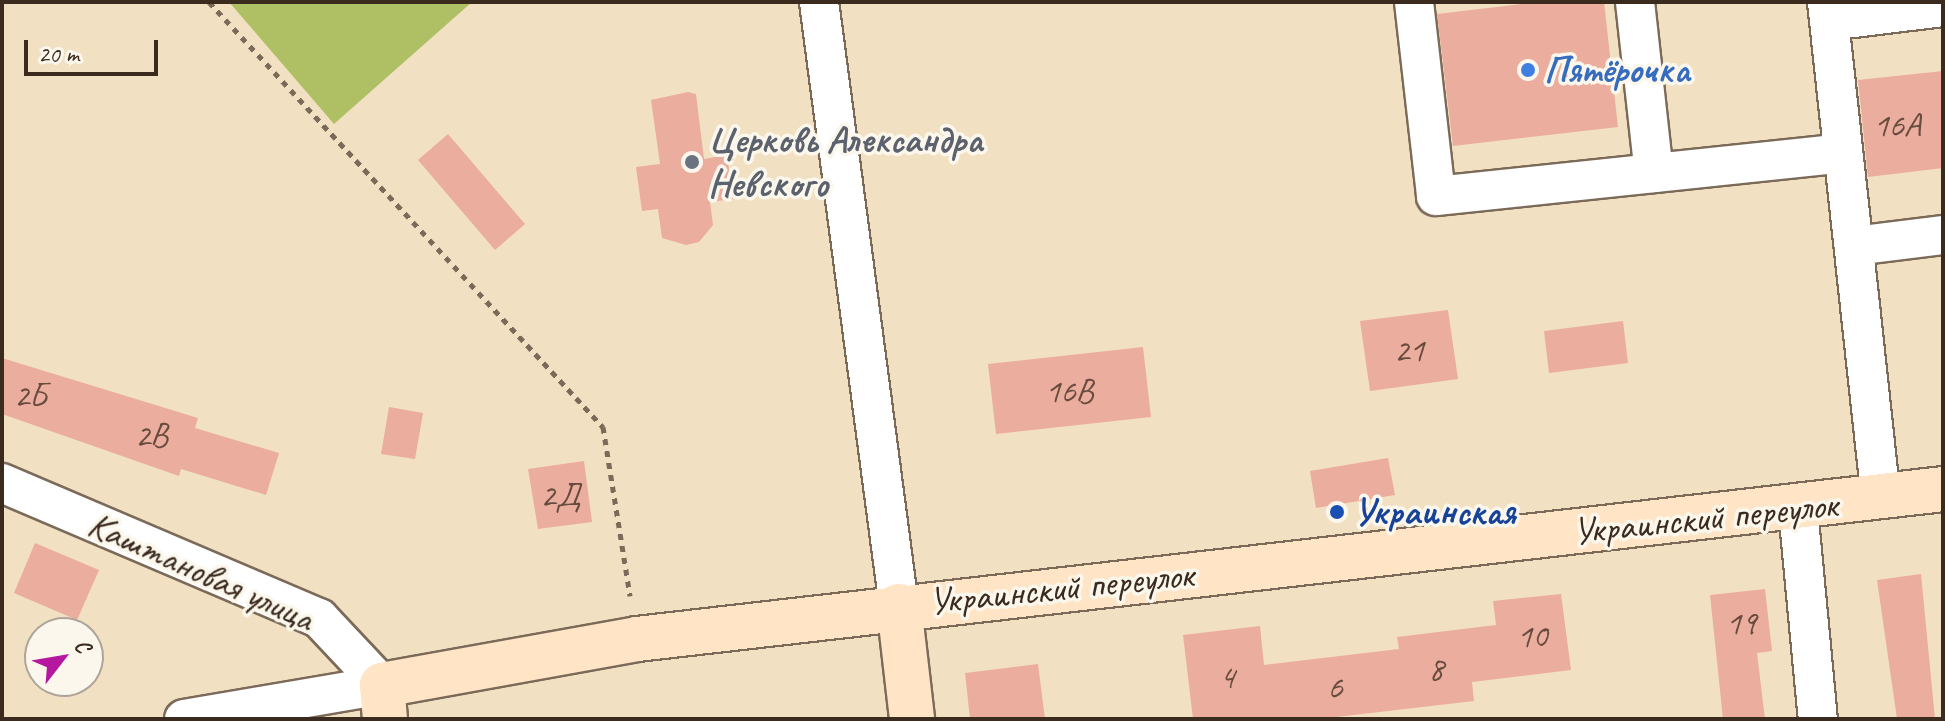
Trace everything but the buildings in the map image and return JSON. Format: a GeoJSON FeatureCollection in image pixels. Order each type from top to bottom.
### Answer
{"type":"FeatureCollection","features":[{"type":"Feature","properties":{"kind":"main road","name":"Украинский переулок"},"geometry":{"type":"LineString","coordinates":[[384,702],[637,639],[899,606],[1798,509],[1943,489]]}},
{"type":"Feature","properties":{"kind":"main road"},"geometry":{"type":"LineString","coordinates":[[899,606],[912,719]]}},
{"type":"Feature","properties":{"kind":"street"},"geometry":{"type":"LineString","coordinates":[[819,2],[899,606]]}},
{"type":"Feature","properties":{"kind":"street"},"geometry":{"type":"LineString","coordinates":[[1414,2],[1436,196],[1843,153]]}},
{"type":"Feature","properties":{"kind":"street"},"geometry":{"type":"LineString","coordinates":[[1635,2],[1654,173]]}},
{"type":"Feature","properties":{"kind":"street"},"geometry":{"type":"LineString","coordinates":[[1881,497],[1828,11],[1943,7]]}},
{"type":"Feature","properties":{"kind":"street"},"geometry":{"type":"LineString","coordinates":[[1854,246],[1943,235]]}},
{"type":"Feature","properties":{"kind":"street","name":"Каштановая улица"},"geometry":{"type":"LineString","coordinates":[[2,483],[319,618],[384,702]]}},
{"type":"Feature","properties":{"kind":"street"},"geometry":{"type":"LineString","coordinates":[[1798,509],[1818,719]]}},
{"type":"Feature","properties":{"kind":"street","name":"Украинский переулок"},"geometry":{"type":"LineString","coordinates":[[184,719],[384,702]]}},
{"type":"Feature","properties":{"kind":"path"},"geometry":{"type":"LineString","coordinates":[[209,2],[603,427],[637,639]]}},
{"type":"Feature","properties":{"kind":"green space"},"geometry":{"type":"Polygon","coordinates":[[[229,2],[472,2],[334,124],[229,2]]]}},
{"type":"Feature","properties":{"kind":"place","name":"Пятёрочка"},"geometry":{"type":"Point","coordinates":[1528,70]}},
{"type":"Feature","properties":{"kind":"place","name":"Церковь Александра Невского"},"geometry":{"type":"Point","coordinates":[692,162]}},
{"type":"Feature","properties":{"kind":"place","name":"Украинская"},"geometry":{"type":"Point","coordinates":[1337,512]}}]}
